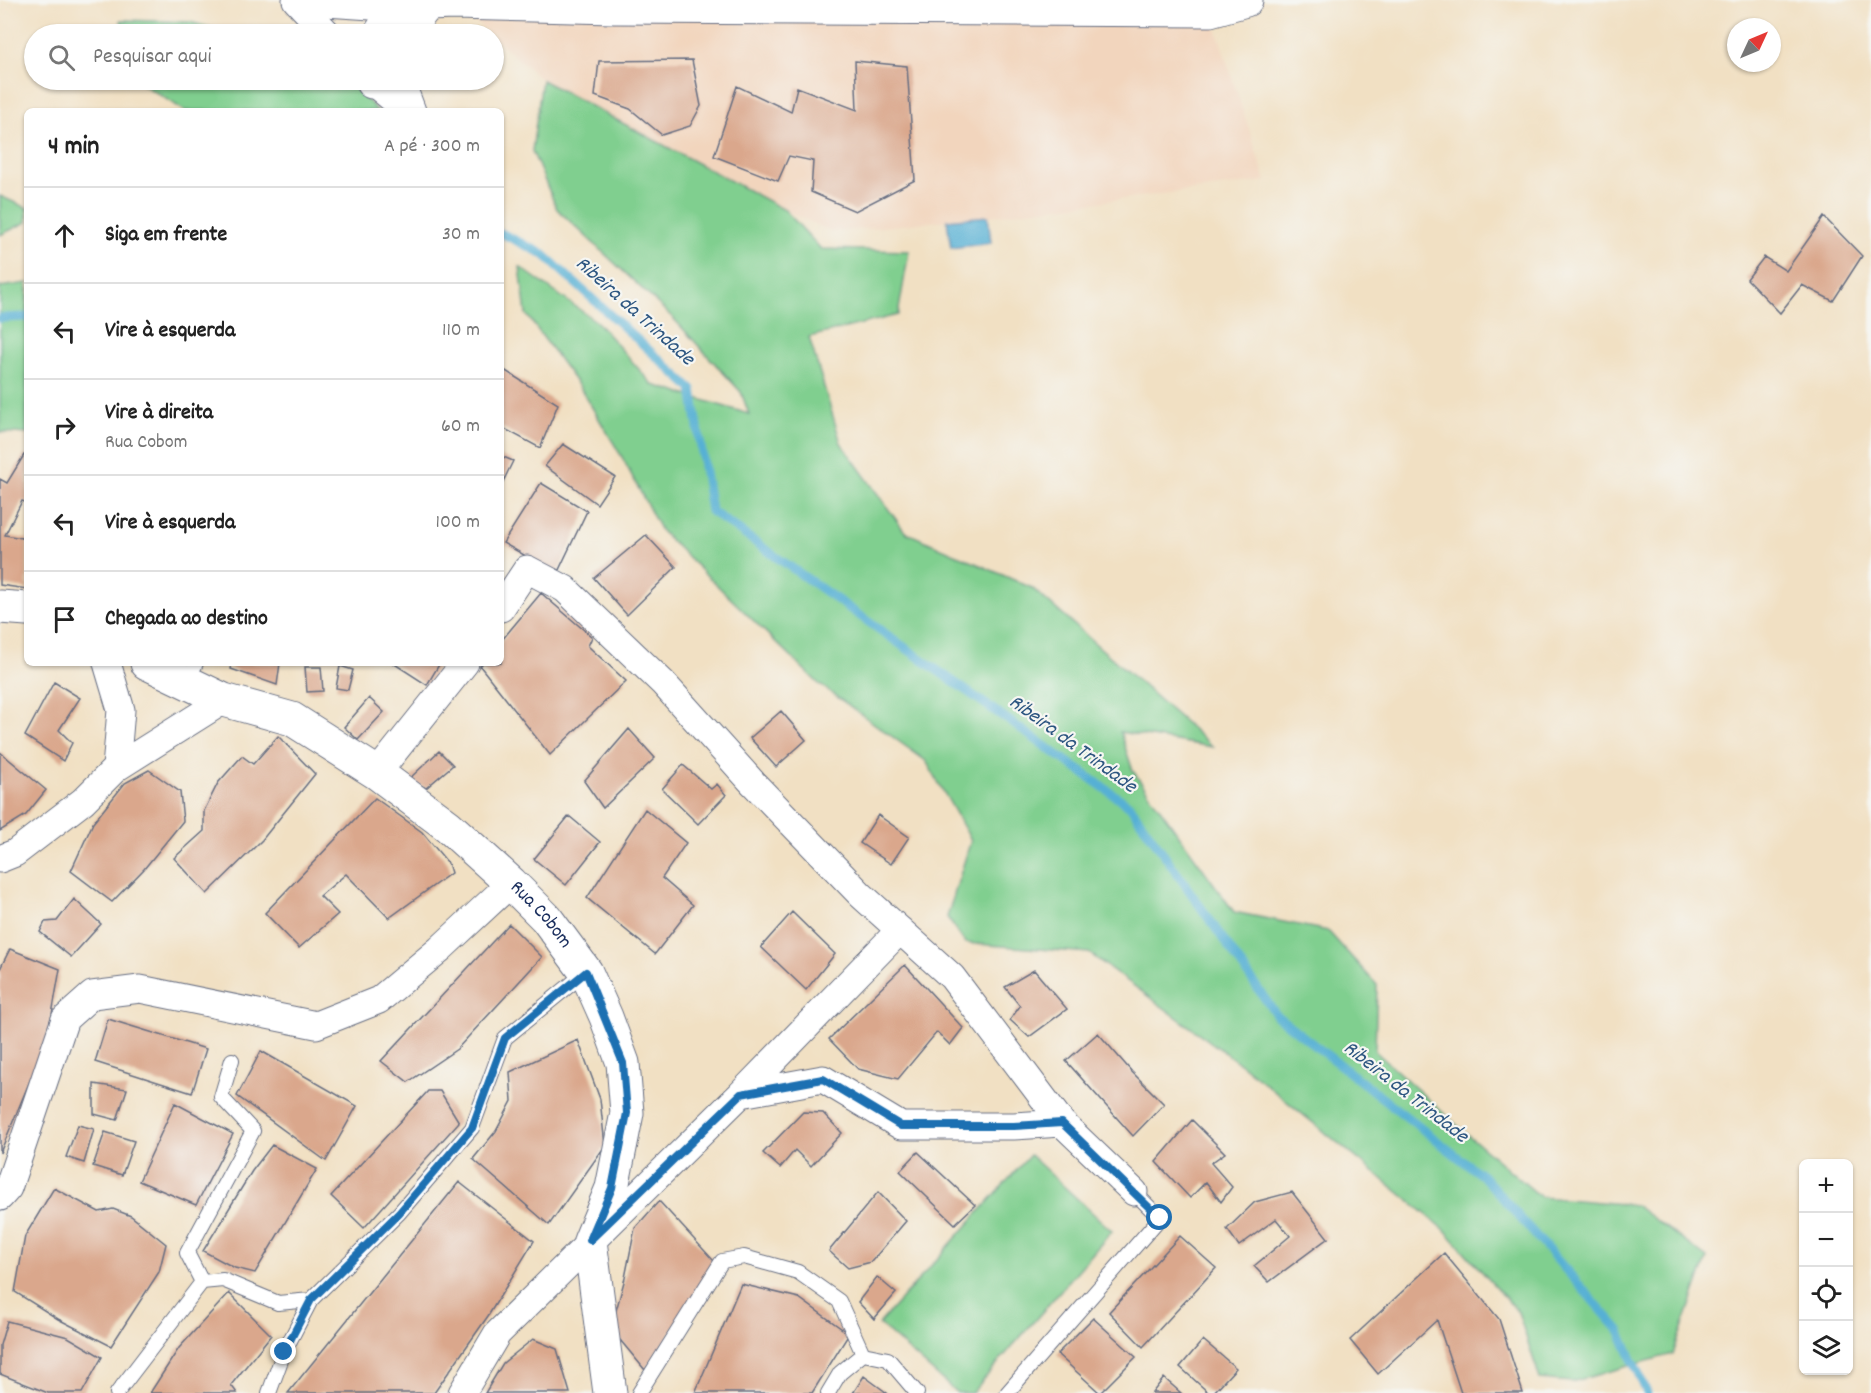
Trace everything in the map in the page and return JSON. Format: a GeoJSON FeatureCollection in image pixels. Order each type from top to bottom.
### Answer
{"type":"FeatureCollection","features":[{"type":"Feature","properties":{"kind":"street"},"geometry":{"type":"LineString","coordinates":[[296,0],[319,24]]}},
{"type":"Feature","properties":{"kind":"street"},"geometry":{"type":"LineString","coordinates":[[326,0],[430,9],[615,3],[1210,10],[1246,0]]}},
{"type":"Feature","properties":{"kind":"street"},"geometry":{"type":"LineString","coordinates":[[386,24],[389,20],[430,9]]}},
{"type":"Feature","properties":{"kind":"street"},"geometry":{"type":"LineString","coordinates":[[389,90],[407,108]]}},
{"type":"Feature","properties":{"kind":"street"},"geometry":{"type":"LineString","coordinates":[[504,604],[527,569],[566,589],[663,683],[753,783],[854,887],[952,978],[1062,1123],[1134,1192]]}},
{"type":"Feature","properties":{"kind":"street"},"geometry":{"type":"LineString","coordinates":[[0,607],[24,609]]}},
{"type":"Feature","properties":{"kind":"street"},"geometry":{"type":"LineString","coordinates":[[108,666],[121,710],[116,768]]}},
{"type":"Feature","properties":{"kind":"street","name":"Rua Cobom"},"geometry":{"type":"LineString","coordinates":[[160,666],[192,673],[224,700],[292,719],[377,773],[448,826],[546,918],[586,972],[623,1063],[627,1113],[612,1188],[590,1240]]}},
{"type":"Feature","properties":{"kind":"street"},"geometry":{"type":"LineString","coordinates":[[377,773],[463,666]]}},
{"type":"Feature","properties":{"kind":"street"},"geometry":{"type":"LineString","coordinates":[[0,859],[15,853],[83,801],[116,768],[224,700]]}},
{"type":"Feature","properties":{"kind":"street"},"geometry":{"type":"LineString","coordinates":[[0,1197],[8,1188],[65,1019],[92,995],[140,989],[316,1025],[379,1000],[440,950],[511,883]]}},
{"type":"Feature","properties":{"kind":"street"},"geometry":{"type":"LineString","coordinates":[[462,1393],[497,1334],[741,1094],[900,930]]}},
{"type":"Feature","properties":{"kind":"street"},"geometry":{"type":"LineString","coordinates":[[741,1094],[823,1079],[901,1126],[1014,1126],[1062,1123]]}},
{"type":"Feature","properties":{"kind":"street"},"geometry":{"type":"LineString","coordinates":[[590,1240],[610,1393]]}},
{"type":"Feature","properties":{"kind":"lane"},"geometry":{"type":"LineString","coordinates":[[269,1393],[284,1352],[311,1300],[399,1213],[472,1128],[505,1038],[586,972]]}},
{"type":"Feature","properties":{"kind":"lane"},"geometry":{"type":"LineString","coordinates":[[202,1282],[187,1253],[253,1131],[221,1097],[232,1059]]}},
{"type":"Feature","properties":{"kind":"lane"},"geometry":{"type":"LineString","coordinates":[[1007,1393],[1160,1218],[1134,1192]]}},
{"type":"Feature","properties":{"kind":"lane"},"geometry":{"type":"LineString","coordinates":[[639,1393],[722,1261],[744,1257],[798,1272],[839,1301],[863,1354]]}},
{"type":"Feature","properties":{"kind":"lane"},"geometry":{"type":"LineString","coordinates":[[117,1393],[202,1282],[223,1280],[278,1303],[311,1300]]}},
{"type":"Feature","properties":{"kind":"lane"},"geometry":{"type":"LineString","coordinates":[[828,1393],[840,1373],[863,1354]]}},
{"type":"Feature","properties":{"kind":"lane"},"geometry":{"type":"LineString","coordinates":[[863,1354],[888,1359],[917,1393]]}},
{"type":"Feature","properties":{"kind":"shaded area"},"geometry":{"type":"Polygon","coordinates":[[[454,3],[1210,10],[1266,181],[988,216],[833,232],[592,123],[504,47],[504,24],[478,24],[454,3]]]}},
{"type":"Feature","properties":{"kind":"green space"},"geometry":{"type":"Polygon","coordinates":[[[121,20],[197,24],[122,24],[121,20]]]}},
{"type":"Feature","properties":{"kind":"green space"},"geometry":{"type":"Polygon","coordinates":[[[542,80],[785,210],[821,249],[909,251],[898,315],[809,337],[841,443],[905,532],[1032,588],[1213,747],[1120,732],[1133,771],[1234,912],[1328,931],[1377,985],[1375,1051],[1541,1197],[1635,1205],[1707,1258],[1673,1354],[1571,1382],[1540,1379],[1518,1312],[1444,1229],[1242,1065],[1089,953],[965,943],[947,917],[971,840],[926,761],[819,684],[661,531],[622,457],[581,389],[526,314],[520,267],[597,322],[653,385],[749,414],[741,392],[673,318],[557,209],[532,151],[542,80]]]}},
{"type":"Feature","properties":{"kind":"green space"},"geometry":{"type":"Polygon","coordinates":[[[152,90],[357,90],[375,108],[180,108],[152,90]]]}},
{"type":"Feature","properties":{"kind":"green space"},"geometry":{"type":"Polygon","coordinates":[[[0,196],[24,207],[24,223],[0,235],[0,196]]]}},
{"type":"Feature","properties":{"kind":"green space"},"geometry":{"type":"Polygon","coordinates":[[[24,283],[24,434],[0,432],[0,287],[24,283]]]}},
{"type":"Feature","properties":{"kind":"green space"},"geometry":{"type":"Polygon","coordinates":[[[1030,1155],[1112,1231],[972,1393],[957,1393],[879,1324],[1030,1155]]]}},
{"type":"Feature","properties":{"kind":"water"},"geometry":{"type":"Polygon","coordinates":[[[988,216],[991,243],[951,248],[947,220],[988,216]]]}},
{"type":"Feature","properties":{"kind":"building"},"geometry":{"type":"Polygon","coordinates":[[[692,60],[701,106],[690,126],[662,135],[630,109],[595,96],[599,61],[692,60]]]}},
{"type":"Feature","properties":{"kind":"building"},"geometry":{"type":"Polygon","coordinates":[[[855,61],[907,66],[915,180],[855,211],[811,192],[813,161],[789,156],[778,181],[714,156],[737,86],[791,112],[797,87],[857,110],[855,61]]]}},
{"type":"Feature","properties":{"kind":"building"},"geometry":{"type":"Polygon","coordinates":[[[1824,217],[1862,256],[1833,301],[1802,285],[1780,313],[1747,279],[1764,257],[1786,271],[1824,217]]]}},
{"type":"Feature","properties":{"kind":"building"},"geometry":{"type":"Polygon","coordinates":[[[504,370],[558,404],[540,448],[504,429],[504,370]]]}},
{"type":"Feature","properties":{"kind":"building"},"geometry":{"type":"Polygon","coordinates":[[[563,444],[615,477],[597,504],[545,466],[563,444]]]}},
{"type":"Feature","properties":{"kind":"building"},"geometry":{"type":"Polygon","coordinates":[[[24,455],[24,502],[22,501],[5,535],[24,538],[24,589],[0,585],[0,479],[7,483],[24,455]]]}},
{"type":"Feature","properties":{"kind":"building"},"geometry":{"type":"Polygon","coordinates":[[[504,457],[513,461],[504,480],[504,457]]]}},
{"type":"Feature","properties":{"kind":"building"},"geometry":{"type":"Polygon","coordinates":[[[541,483],[587,511],[557,574],[504,544],[541,483]]]}},
{"type":"Feature","properties":{"kind":"building"},"geometry":{"type":"Polygon","coordinates":[[[646,535],[676,567],[627,615],[594,578],[646,535]]]}},
{"type":"Feature","properties":{"kind":"building"},"geometry":{"type":"Polygon","coordinates":[[[541,593],[592,637],[588,646],[626,681],[550,755],[480,666],[504,666],[504,637],[541,593]]]}},
{"type":"Feature","properties":{"kind":"building"},"geometry":{"type":"Polygon","coordinates":[[[232,666],[280,666],[277,685],[231,669],[232,666]]]}},
{"type":"Feature","properties":{"kind":"building"},"geometry":{"type":"Polygon","coordinates":[[[340,666],[353,670],[348,690],[336,688],[340,666]]]}},
{"type":"Feature","properties":{"kind":"building"},"geometry":{"type":"Polygon","coordinates":[[[398,666],[438,666],[427,685],[398,666]]]}},
{"type":"Feature","properties":{"kind":"building"},"geometry":{"type":"Polygon","coordinates":[[[305,667],[321,667],[323,691],[307,692],[305,667]]]}},
{"type":"Feature","properties":{"kind":"building"},"geometry":{"type":"Polygon","coordinates":[[[54,682],[80,698],[59,730],[72,743],[63,761],[25,736],[54,682]]]}},
{"type":"Feature","properties":{"kind":"building"},"geometry":{"type":"Polygon","coordinates":[[[369,698],[384,712],[358,740],[344,727],[369,698]]]}},
{"type":"Feature","properties":{"kind":"building"},"geometry":{"type":"Polygon","coordinates":[[[781,711],[806,740],[776,767],[750,738],[781,711]]]}},
{"type":"Feature","properties":{"kind":"building"},"geometry":{"type":"Polygon","coordinates":[[[629,729],[655,758],[603,808],[584,781],[629,729]]]}},
{"type":"Feature","properties":{"kind":"building"},"geometry":{"type":"Polygon","coordinates":[[[278,736],[315,774],[262,840],[207,894],[174,858],[204,831],[204,811],[218,783],[242,756],[253,764],[278,736]]]}},
{"type":"Feature","properties":{"kind":"building"},"geometry":{"type":"Polygon","coordinates":[[[439,751],[453,765],[426,788],[409,779],[439,751]]]}},
{"type":"Feature","properties":{"kind":"building"},"geometry":{"type":"Polygon","coordinates":[[[0,752],[46,790],[26,815],[0,831],[0,752]]]}},
{"type":"Feature","properties":{"kind":"building"},"geometry":{"type":"Polygon","coordinates":[[[683,765],[711,789],[717,784],[726,795],[698,824],[662,789],[683,765]]]}},
{"type":"Feature","properties":{"kind":"building"},"geometry":{"type":"Polygon","coordinates":[[[149,770],[180,792],[183,821],[144,869],[112,902],[71,871],[93,823],[125,783],[149,770]]]}},
{"type":"Feature","properties":{"kind":"building"},"geometry":{"type":"Polygon","coordinates":[[[375,798],[422,832],[448,863],[451,873],[389,918],[346,874],[320,896],[338,914],[299,948],[265,913],[375,798]]]}},
{"type":"Feature","properties":{"kind":"building"},"geometry":{"type":"Polygon","coordinates":[[[645,809],[686,843],[662,878],[693,905],[655,954],[587,898],[645,809]]]}},
{"type":"Feature","properties":{"kind":"building"},"geometry":{"type":"Polygon","coordinates":[[[878,815],[909,837],[891,864],[860,843],[878,815]]]}},
{"type":"Feature","properties":{"kind":"building"},"geometry":{"type":"Polygon","coordinates":[[[569,816],[600,842],[566,885],[534,859],[569,816]]]}},
{"type":"Feature","properties":{"kind":"building"},"geometry":{"type":"Polygon","coordinates":[[[74,899],[101,924],[71,957],[40,932],[45,922],[57,921],[74,899]]]}},
{"type":"Feature","properties":{"kind":"building"},"geometry":{"type":"Polygon","coordinates":[[[792,912],[835,954],[806,990],[761,947],[792,912]]]}},
{"type":"Feature","properties":{"kind":"building"},"geometry":{"type":"Polygon","coordinates":[[[509,924],[542,957],[457,1049],[408,1082],[381,1061],[509,924]]]}},
{"type":"Feature","properties":{"kind":"building"},"geometry":{"type":"Polygon","coordinates":[[[10,949],[60,969],[48,1037],[0,1153],[0,969],[10,949]]]}},
{"type":"Feature","properties":{"kind":"building"},"geometry":{"type":"Polygon","coordinates":[[[905,965],[963,1028],[950,1045],[937,1032],[898,1079],[858,1069],[829,1039],[905,965]]]}},
{"type":"Feature","properties":{"kind":"building"},"geometry":{"type":"Polygon","coordinates":[[[1034,970],[1067,1009],[1029,1037],[1010,1020],[1020,1006],[1005,987],[1034,970]]]}},
{"type":"Feature","properties":{"kind":"building"},"geometry":{"type":"Polygon","coordinates":[[[108,1019],[206,1049],[192,1093],[95,1062],[108,1019]]]}},
{"type":"Feature","properties":{"kind":"building"},"geometry":{"type":"Polygon","coordinates":[[[1098,1033],[1164,1104],[1133,1136],[1066,1061],[1098,1033]]]}},
{"type":"Feature","properties":{"kind":"building"},"geometry":{"type":"Polygon","coordinates":[[[578,1040],[600,1099],[605,1146],[549,1225],[473,1159],[496,1131],[512,1101],[510,1072],[578,1040]]]}},
{"type":"Feature","properties":{"kind":"building"},"geometry":{"type":"Polygon","coordinates":[[[261,1051],[357,1106],[326,1161],[237,1096],[261,1051]]]}},
{"type":"Feature","properties":{"kind":"building"},"geometry":{"type":"Polygon","coordinates":[[[94,1084],[127,1089],[117,1120],[94,1114],[94,1084]]]}},
{"type":"Feature","properties":{"kind":"building"},"geometry":{"type":"Polygon","coordinates":[[[428,1091],[440,1091],[459,1122],[364,1228],[331,1196],[428,1091]]]}},
{"type":"Feature","properties":{"kind":"building"},"geometry":{"type":"Polygon","coordinates":[[[175,1103],[233,1134],[196,1205],[139,1181],[175,1103]]]}},
{"type":"Feature","properties":{"kind":"building"},"geometry":{"type":"Polygon","coordinates":[[[803,1112],[823,1113],[842,1133],[811,1166],[795,1150],[780,1168],[763,1153],[803,1112]]]}},
{"type":"Feature","properties":{"kind":"building"},"geometry":{"type":"Polygon","coordinates":[[[1192,1120],[1225,1153],[1211,1163],[1232,1187],[1221,1202],[1206,1182],[1190,1198],[1156,1162],[1192,1120]]]}},
{"type":"Feature","properties":{"kind":"building"},"geometry":{"type":"Polygon","coordinates":[[[78,1125],[94,1129],[84,1163],[66,1157],[78,1125]]]}},
{"type":"Feature","properties":{"kind":"building"},"geometry":{"type":"Polygon","coordinates":[[[105,1132],[134,1141],[122,1175],[93,1166],[105,1132]]]}},
{"type":"Feature","properties":{"kind":"building"},"geometry":{"type":"Polygon","coordinates":[[[272,1145],[317,1169],[255,1273],[235,1268],[203,1251],[252,1171],[272,1145]]]}},
{"type":"Feature","properties":{"kind":"building"},"geometry":{"type":"Polygon","coordinates":[[[918,1152],[975,1205],[955,1224],[900,1171],[918,1152]]]}},
{"type":"Feature","properties":{"kind":"building"},"geometry":{"type":"Polygon","coordinates":[[[459,1182],[534,1241],[488,1316],[434,1393],[288,1393],[459,1182]]]}},
{"type":"Feature","properties":{"kind":"building"},"geometry":{"type":"Polygon","coordinates":[[[54,1188],[99,1212],[113,1209],[131,1216],[166,1244],[159,1272],[111,1346],[58,1319],[15,1292],[25,1236],[54,1188]]]}},
{"type":"Feature","properties":{"kind":"building"},"geometry":{"type":"Polygon","coordinates":[[[878,1192],[906,1221],[871,1262],[848,1268],[829,1251],[878,1192]]]}},
{"type":"Feature","properties":{"kind":"building"},"geometry":{"type":"Polygon","coordinates":[[[1292,1192],[1328,1238],[1269,1282],[1254,1266],[1290,1236],[1276,1219],[1239,1246],[1227,1229],[1255,1202],[1292,1192]]]}},
{"type":"Feature","properties":{"kind":"building"},"geometry":{"type":"Polygon","coordinates":[[[659,1201],[714,1261],[693,1302],[645,1370],[611,1329],[625,1278],[635,1228],[659,1201]]]}},
{"type":"Feature","properties":{"kind":"building"},"geometry":{"type":"Polygon","coordinates":[[[1180,1236],[1216,1268],[1143,1347],[1109,1312],[1180,1236]]]}},
{"type":"Feature","properties":{"kind":"building"},"geometry":{"type":"Polygon","coordinates":[[[1444,1253],[1499,1319],[1523,1393],[1461,1393],[1437,1320],[1378,1374],[1350,1340],[1444,1253]]]}},
{"type":"Feature","properties":{"kind":"building"},"geometry":{"type":"Polygon","coordinates":[[[877,1277],[896,1293],[874,1319],[858,1302],[877,1277]]]}},
{"type":"Feature","properties":{"kind":"building"},"geometry":{"type":"Polygon","coordinates":[[[741,1284],[799,1298],[849,1334],[812,1393],[695,1393],[741,1284]]]}},
{"type":"Feature","properties":{"kind":"building"},"geometry":{"type":"Polygon","coordinates":[[[229,1293],[271,1335],[231,1385],[237,1393],[150,1393],[179,1348],[229,1293]]]}},
{"type":"Feature","properties":{"kind":"building"},"geometry":{"type":"Polygon","coordinates":[[[1093,1318],[1136,1357],[1100,1393],[1057,1354],[1093,1318]]]}},
{"type":"Feature","properties":{"kind":"building"},"geometry":{"type":"Polygon","coordinates":[[[7,1321],[68,1337],[102,1357],[82,1393],[48,1393],[0,1374],[0,1345],[7,1321]]]}},
{"type":"Feature","properties":{"kind":"building"},"geometry":{"type":"Polygon","coordinates":[[[533,1339],[557,1349],[570,1393],[485,1393],[503,1363],[533,1339]]]}},
{"type":"Feature","properties":{"kind":"building"},"geometry":{"type":"Polygon","coordinates":[[[1203,1340],[1236,1368],[1213,1393],[1209,1393],[1180,1367],[1203,1340]]]}},
{"type":"Feature","properties":{"kind":"building"},"geometry":{"type":"Polygon","coordinates":[[[864,1376],[887,1393],[853,1393],[864,1376]]]}},
{"type":"Feature","properties":{"kind":"building"},"geometry":{"type":"Polygon","coordinates":[[[1164,1378],[1181,1393],[1152,1393],[1164,1378]]]}},
{"type":"Feature","properties":{"kind":"waterway","name":"Ribeira da Trindade"},"geometry":{"type":"LineString","coordinates":[[504,234],[543,254],[692,389],[711,511],[1130,806],[1277,1016],[1485,1178],[1619,1330],[1647,1393]]}},
{"type":"Feature","properties":{"kind":"waterway","name":"Ribeira da Trindade"},"geometry":{"type":"LineString","coordinates":[[0,318],[24,317]]}},
{"type":"Feature","properties":{"kind":"route"},"geometry":{"type":"LineString","coordinates":[[284,1352],[311,1300],[399,1213],[472,1128],[505,1038],[586,972],[623,1063],[627,1113],[612,1188],[590,1240],[741,1094],[823,1079],[901,1126],[1014,1126],[1062,1123],[1160,1218]]}}]}
